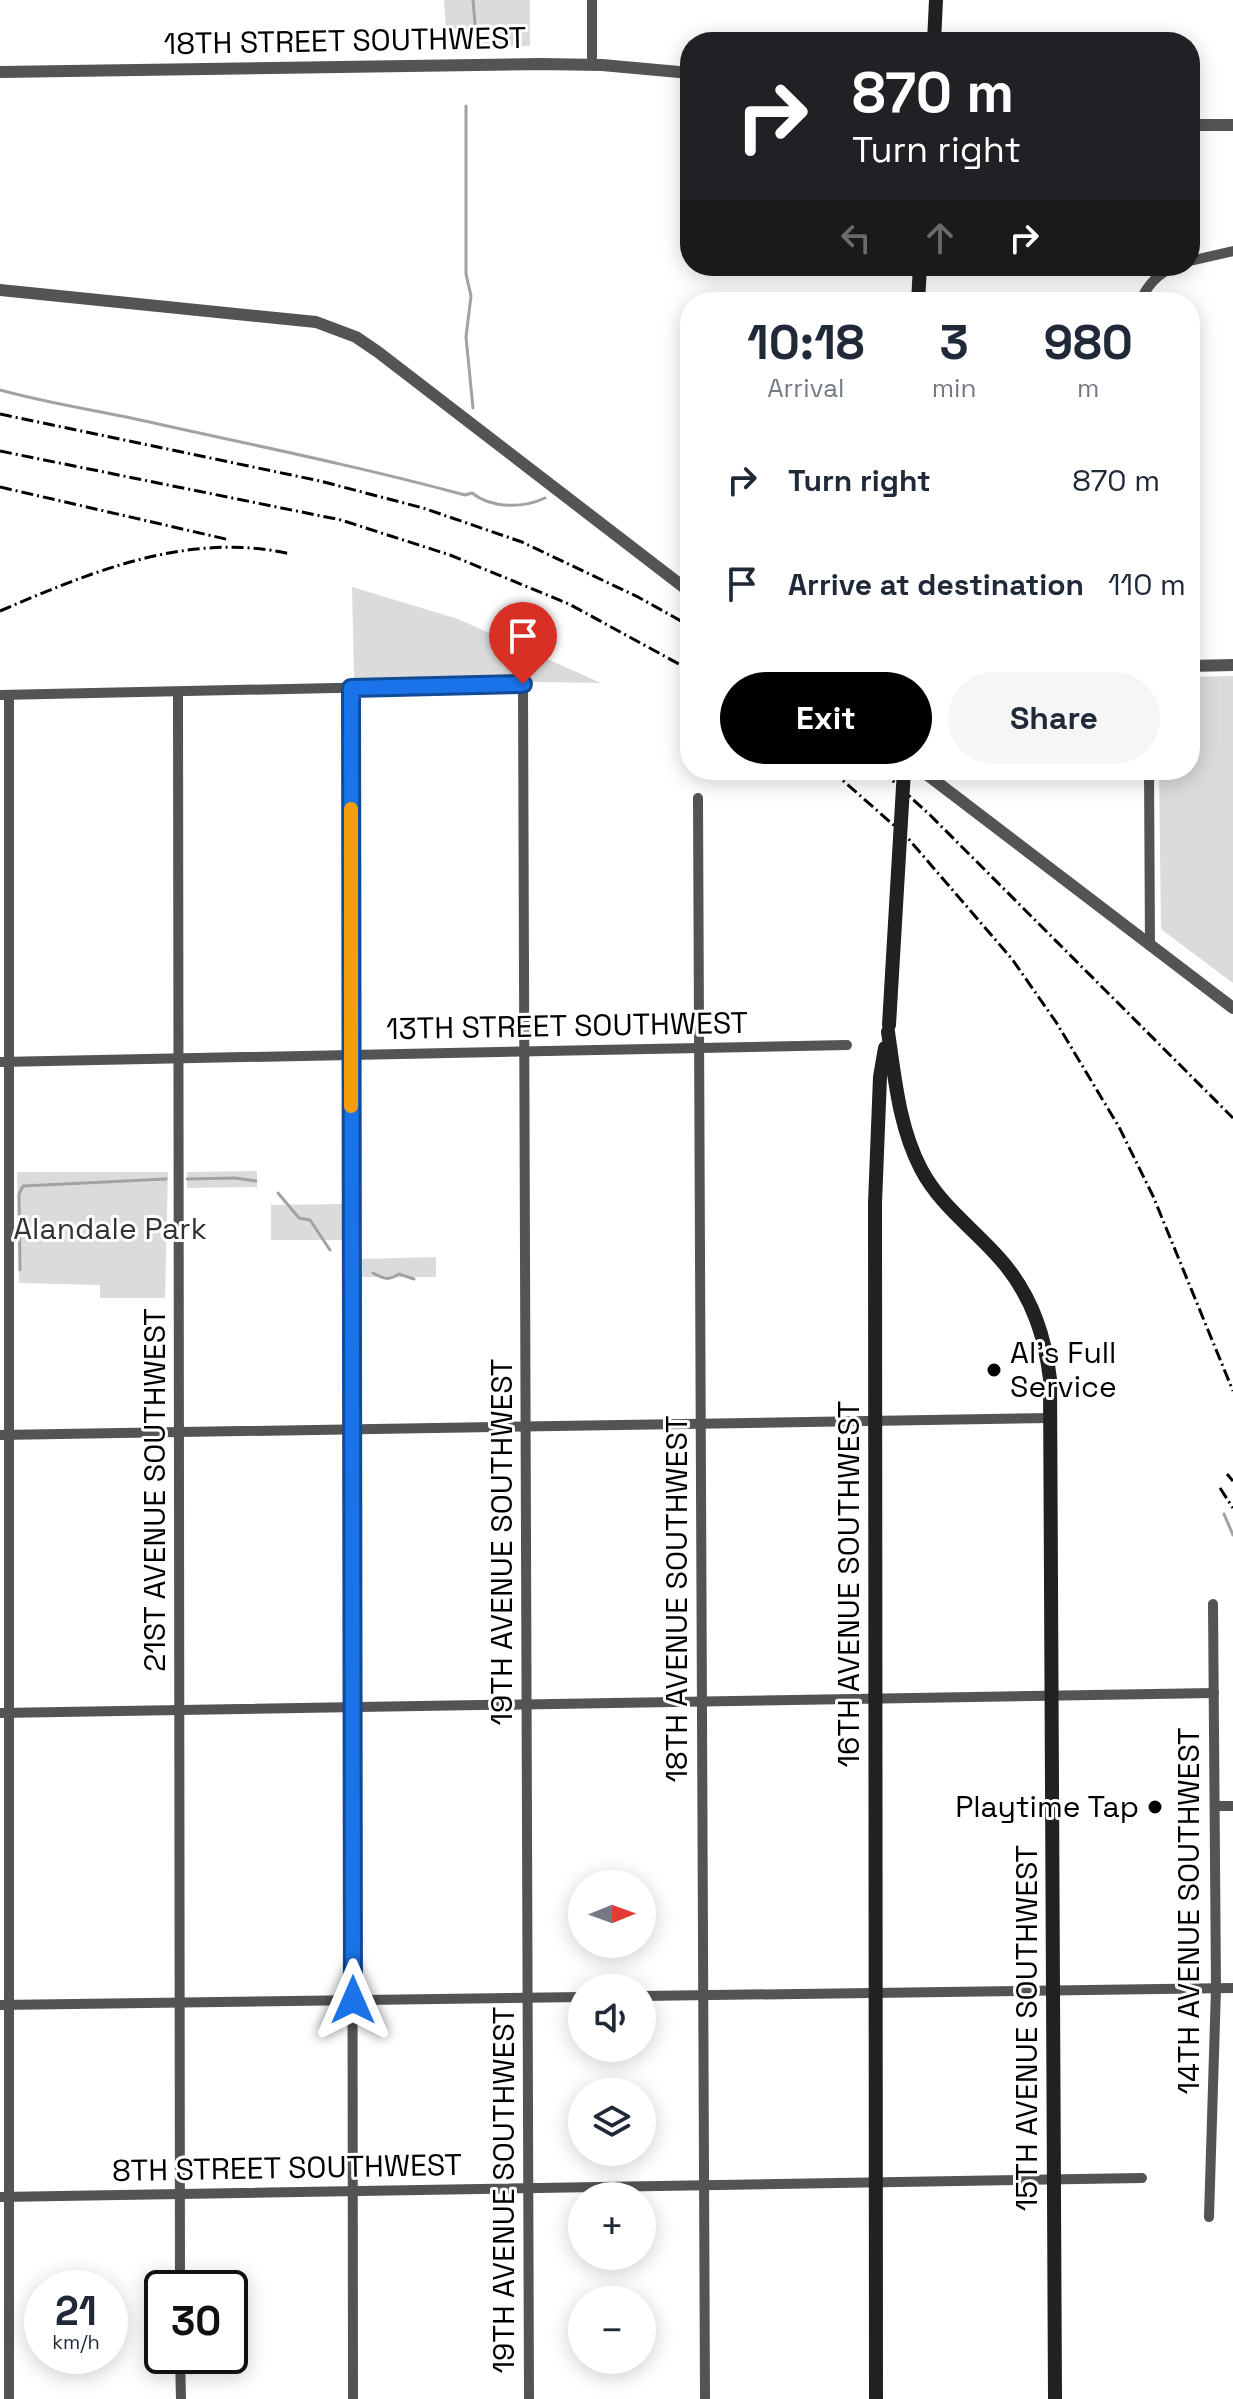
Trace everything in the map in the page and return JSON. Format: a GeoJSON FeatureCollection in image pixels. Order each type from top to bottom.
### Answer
{"type":"FeatureCollection","features":[{"type":"Feature","properties":{"kind":"main road"},"geometry":{"type":"LineString","coordinates":[[934,32],[936,0]]}},
{"type":"Feature","properties":{"kind":"main road","name":"16TH AVENUE SOUTHWEST"},"geometry":{"type":"LineString","coordinates":[[876,2399],[877,1128],[880,1077],[889,1028],[903,780]]}},
{"type":"Feature","properties":{"kind":"main road","name":"15TH AVENUE SOUTHWEST"},"geometry":{"type":"LineString","coordinates":[[889,1028],[904,1131],[921,1170],[943,1203],[1005,1265],[1038,1320],[1050,1379],[1055,2399]]}},
{"type":"Feature","properties":{"kind":"street"},"geometry":{"type":"LineString","coordinates":[[592,0],[592,65]]}},
{"type":"Feature","properties":{"kind":"street","name":"18TH STREET SOUTHWEST"},"geometry":{"type":"LineString","coordinates":[[0,72],[592,65],[680,72]]}},
{"type":"Feature","properties":{"kind":"street"},"geometry":{"type":"LineString","coordinates":[[1200,125],[1233,125]]}},
{"type":"Feature","properties":{"kind":"street"},"geometry":{"type":"LineString","coordinates":[[1200,259],[1233,251]]}},
{"type":"Feature","properties":{"kind":"street"},"geometry":{"type":"LineString","coordinates":[[1145,292],[1150,282],[1158,276]]}},
{"type":"Feature","properties":{"kind":"street"},"geometry":{"type":"LineString","coordinates":[[0,290],[316,322],[356,337],[680,584]]}},
{"type":"Feature","properties":{"kind":"street"},"geometry":{"type":"LineString","coordinates":[[1200,666],[1233,665]]}},
{"type":"Feature","properties":{"kind":"street","name":"19TH AVENUE SOUTHWEST"},"geometry":{"type":"LineString","coordinates":[[351,688],[523,684],[529,2399]]}},
{"type":"Feature","properties":{"kind":"street"},"geometry":{"type":"LineString","coordinates":[[9,2399],[4,2196],[4,695],[351,688],[353,2399]]}},
{"type":"Feature","properties":{"kind":"street","name":"21ST AVENUE SOUTHWEST"},"geometry":{"type":"LineString","coordinates":[[178,692],[180,2270]]}},
{"type":"Feature","properties":{"kind":"street"},"geometry":{"type":"LineString","coordinates":[[934,780],[1233,1008]]}},
{"type":"Feature","properties":{"kind":"street"},"geometry":{"type":"LineString","coordinates":[[1149,780],[1150,946]]}},
{"type":"Feature","properties":{"kind":"street","name":"18TH AVENUE SOUTHWEST"},"geometry":{"type":"LineString","coordinates":[[698,798],[705,2399]]}},
{"type":"Feature","properties":{"kind":"street","name":"13TH STREET SOUTHWEST"},"geometry":{"type":"LineString","coordinates":[[4,1062],[847,1045]]}},
{"type":"Feature","properties":{"kind":"street"},"geometry":{"type":"LineString","coordinates":[[4,1435],[1050,1418]]}},
{"type":"Feature","properties":{"kind":"street","name":"14TH AVENUE SOUTHWEST"},"geometry":{"type":"LineString","coordinates":[[1209,2217],[1216,1989],[1213,1604]]}},
{"type":"Feature","properties":{"kind":"street"},"geometry":{"type":"LineString","coordinates":[[4,1713],[1214,1693]]}},
{"type":"Feature","properties":{"kind":"street"},"geometry":{"type":"LineString","coordinates":[[1215,1806],[1233,1806]]}},
{"type":"Feature","properties":{"kind":"street"},"geometry":{"type":"LineString","coordinates":[[656,1996],[1233,1988]]}},
{"type":"Feature","properties":{"kind":"street"},"geometry":{"type":"LineString","coordinates":[[4,2005],[568,1997]]}},
{"type":"Feature","properties":{"kind":"street","name":"8TH STREET SOUTHWEST"},"geometry":{"type":"LineString","coordinates":[[4,2196],[1142,2178]]}},
{"type":"Feature","properties":{"kind":"street"},"geometry":{"type":"LineString","coordinates":[[180,2374],[181,2399]]}},
{"type":"Feature","properties":{"kind":"green space"},"geometry":{"type":"Polygon","coordinates":[[[444,0],[530,0],[530,46],[447,46],[444,0]]]}},
{"type":"Feature","properties":{"kind":"green space"},"geometry":{"type":"Polygon","coordinates":[[[352,587],[458,619],[601,683],[354,679],[352,587]]]}},
{"type":"Feature","properties":{"kind":"green space"},"geometry":{"type":"Polygon","coordinates":[[[1233,676],[1233,983],[1161,929],[1159,780],[1200,780],[1200,677],[1233,676]]]}},
{"type":"Feature","properties":{"kind":"green space"},"geometry":{"type":"Polygon","coordinates":[[[257,1171],[257,1187],[187,1188],[187,1172],[257,1171]]]}},
{"type":"Feature","properties":{"kind":"green space","name":"Alandale Park"},"geometry":{"type":"Polygon","coordinates":[[[17,1172],[168,1172],[165,1298],[100,1298],[100,1285],[19,1283],[17,1172]]]}},
{"type":"Feature","properties":{"kind":"green space"},"geometry":{"type":"Polygon","coordinates":[[[342,1204],[342,1240],[271,1240],[271,1205],[342,1204]]]}},
{"type":"Feature","properties":{"kind":"green space"},"geometry":{"type":"Polygon","coordinates":[[[436,1257],[436,1277],[360,1277],[360,1259],[436,1257]]]}},
{"type":"Feature","properties":{"kind":"waterway"},"geometry":{"type":"LineString","coordinates":[[473,0],[475,24]]}},
{"type":"Feature","properties":{"kind":"waterway"},"geometry":{"type":"LineString","coordinates":[[466,106],[466,274],[471,296],[466,337],[473,408]]}},
{"type":"Feature","properties":{"kind":"waterway"},"geometry":{"type":"LineString","coordinates":[[0,390],[465,495],[472,493],[498,504],[528,504],[545,498]]}},
{"type":"Feature","properties":{"kind":"waterway"},"geometry":{"type":"LineString","coordinates":[[20,1270],[19,1194],[23,1186],[166,1179]]}},
{"type":"Feature","properties":{"kind":"waterway"},"geometry":{"type":"LineString","coordinates":[[187,1179],[256,1181]]}},
{"type":"Feature","properties":{"kind":"waterway"},"geometry":{"type":"LineString","coordinates":[[278,1193],[299,1218],[310,1220],[330,1250]]}},
{"type":"Feature","properties":{"kind":"waterway"},"geometry":{"type":"LineString","coordinates":[[373,1273],[386,1278],[399,1274],[414,1279]]}},
{"type":"Feature","properties":{"kind":"waterway"},"geometry":{"type":"LineString","coordinates":[[1224,1514],[1233,1535]]}},
{"type":"Feature","properties":{"kind":"railway"},"geometry":{"type":"LineString","coordinates":[[0,414],[320,481],[423,508],[522,542],[680,620]]}},
{"type":"Feature","properties":{"kind":"railway"},"geometry":{"type":"LineString","coordinates":[[0,451],[341,520],[450,555],[569,604],[680,665]]}},
{"type":"Feature","properties":{"kind":"railway"},"geometry":{"type":"LineString","coordinates":[[0,487],[230,540]]}},
{"type":"Feature","properties":{"kind":"railway"},"geometry":{"type":"LineString","coordinates":[[0,611],[106,569],[179,551],[253,548],[291,554]]}},
{"type":"Feature","properties":{"kind":"railway"},"geometry":{"type":"LineString","coordinates":[[842,780],[906,836],[1012,959],[1056,1022],[1119,1127],[1153,1196],[1233,1391]]}},
{"type":"Feature","properties":{"kind":"railway"},"geometry":{"type":"LineString","coordinates":[[892,780],[1233,1118]]}},
{"type":"Feature","properties":{"kind":"railway"},"geometry":{"type":"LineString","coordinates":[[1227,1474],[1233,1481]]}},
{"type":"Feature","properties":{"kind":"railway"},"geometry":{"type":"LineString","coordinates":[[1220,1488],[1233,1508]]}},
{"type":"Feature","properties":{"kind":"slow traffic"},"geometry":{"type":"LineString","coordinates":[[351,809],[351,1106]]}},
{"type":"Feature","properties":{"kind":"place","name":"Al's Full Service"},"geometry":{"type":"Point","coordinates":[994,1370]}},
{"type":"Feature","properties":{"kind":"place","name":"Playtime Tap"},"geometry":{"type":"Point","coordinates":[1155,1807]}},
{"type":"Feature","properties":{"kind":"route"},"geometry":{"type":"LineString","coordinates":[[353,2000],[351,688],[523,684]]}}]}
